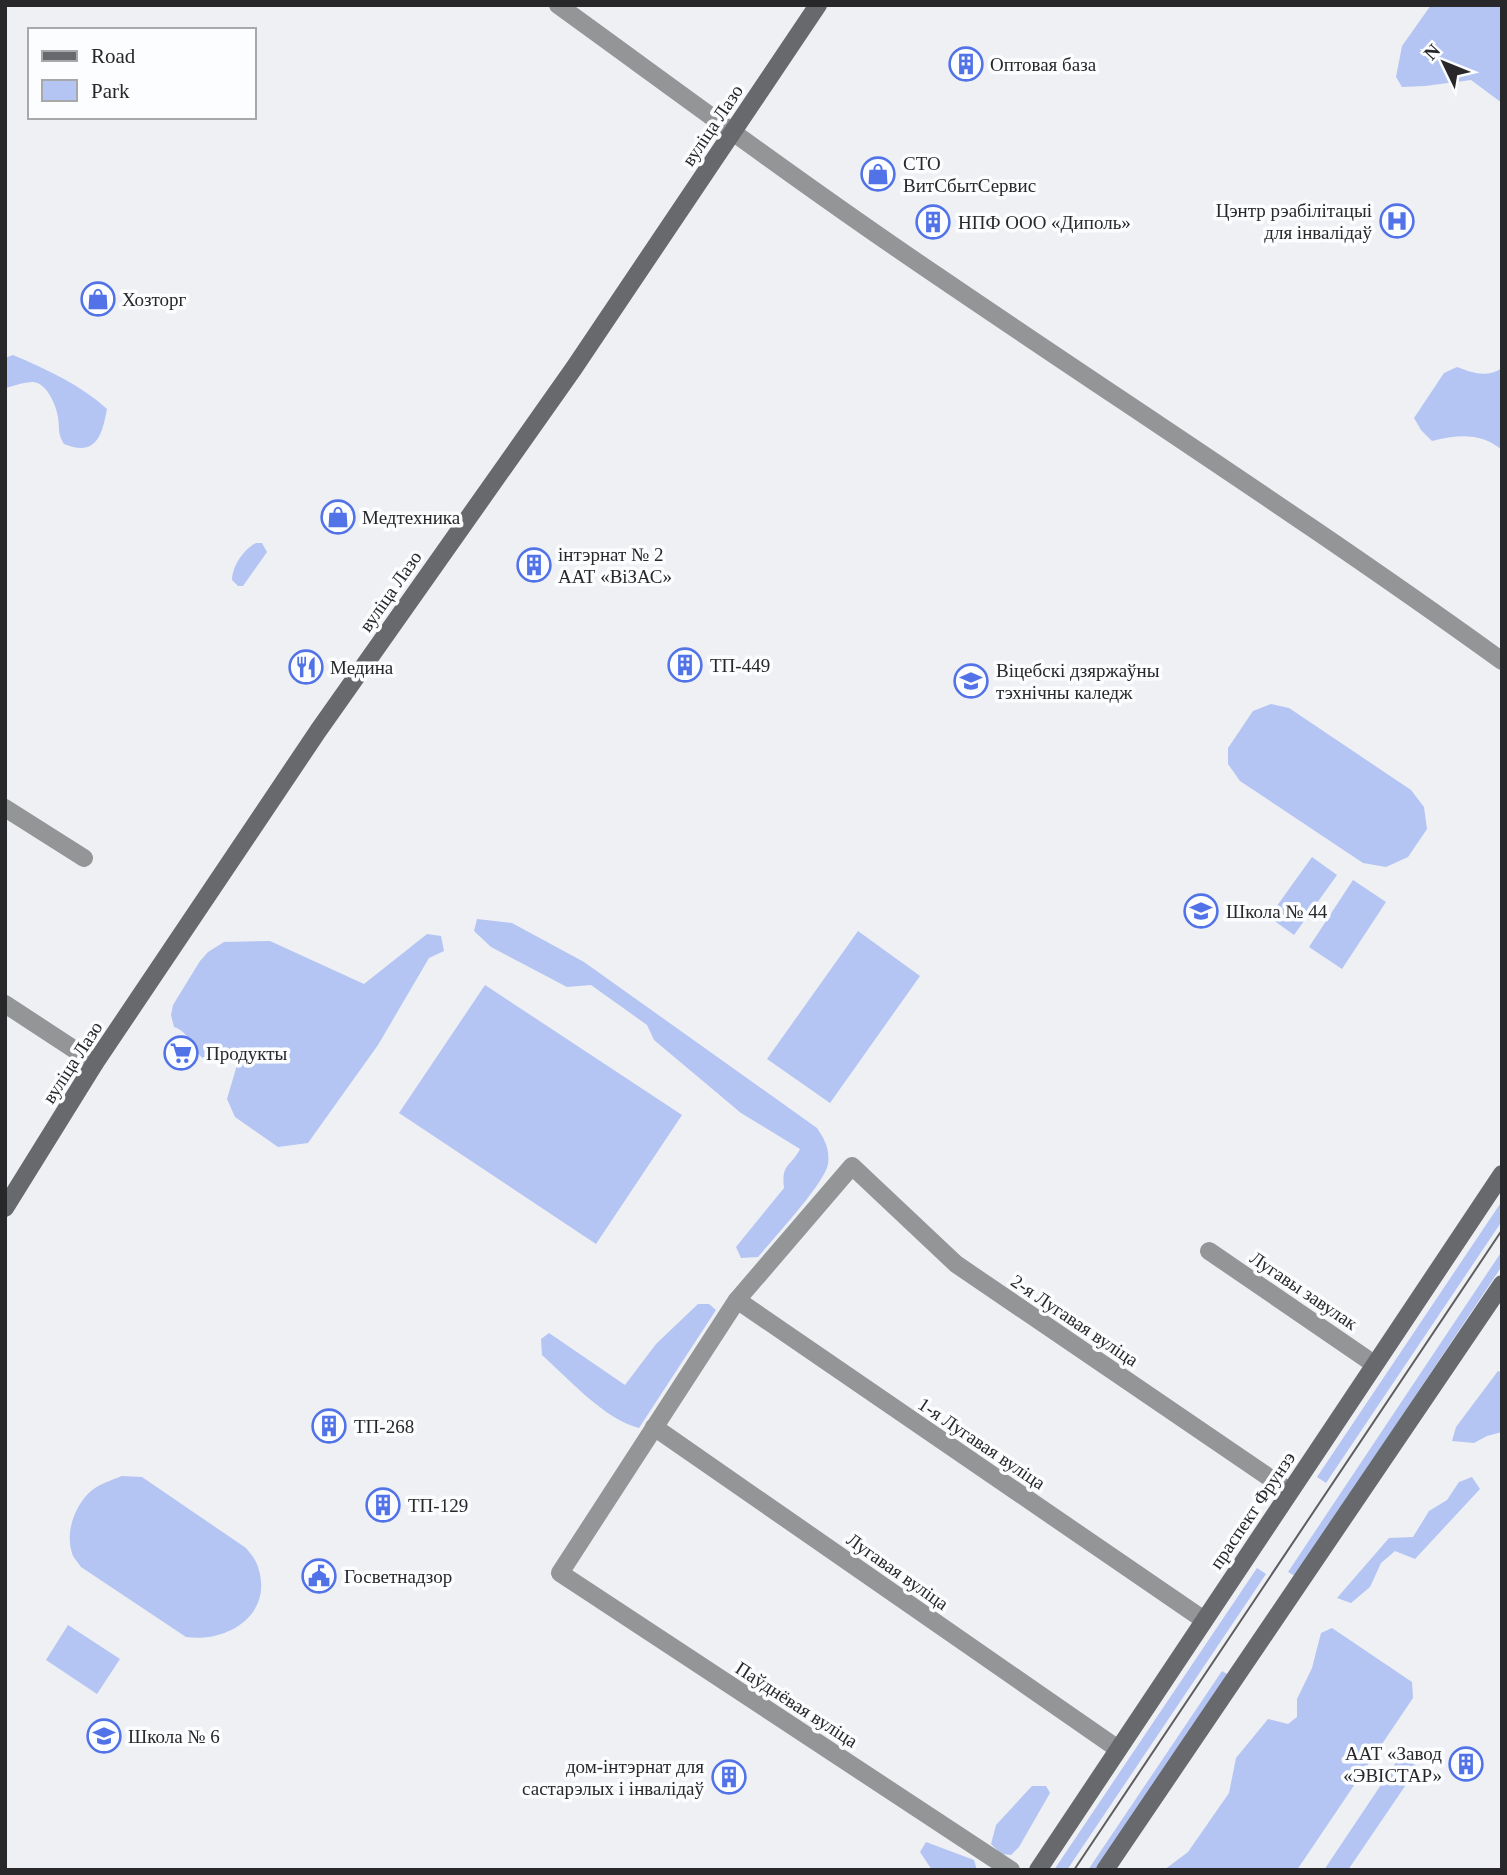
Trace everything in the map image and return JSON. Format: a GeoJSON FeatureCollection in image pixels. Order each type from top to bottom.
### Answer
{"type":"FeatureCollection","features":[{"type":"Feature","properties":{"kind":"main road","name":"вуліца Лазо"},"geometry":{"type":"LineString","coordinates":[[5,1208],[95,1063],[325,720],[574,368],[818,5]]}},
{"type":"Feature","properties":{"kind":"main road","name":"праспект Фрунзэ"},"geometry":{"type":"LineString","coordinates":[[1038,1870],[1502,1174]]}},
{"type":"Feature","properties":{"kind":"main road"},"geometry":{"type":"LineString","coordinates":[[1105,1870],[1502,1284]]}},
{"type":"Feature","properties":{"kind":"street"},"geometry":{"type":"LineString","coordinates":[[558,5],[937,276],[1368,564],[1502,661]]}},
{"type":"Feature","properties":{"kind":"street"},"geometry":{"type":"LineString","coordinates":[[5,808],[84,858]]}},
{"type":"Feature","properties":{"kind":"street"},"geometry":{"type":"LineString","coordinates":[[5,1004],[95,1063]]}},
{"type":"Feature","properties":{"kind":"street","name":"2-я Лугавая вуліца"},"geometry":{"type":"LineString","coordinates":[[737,1300],[852,1166],[956,1264],[1289,1491]]}},
{"type":"Feature","properties":{"kind":"street","name":"Лугавы завулак"},"geometry":{"type":"LineString","coordinates":[[1209,1251],[1374,1364]]}},
{"type":"Feature","properties":{"kind":"street"},"geometry":{"type":"LineString","coordinates":[[654,1427],[737,1300]]}},
{"type":"Feature","properties":{"kind":"street","name":"1-я Лугавая вуліца"},"geometry":{"type":"LineString","coordinates":[[737,1300],[1204,1620]]}},
{"type":"Feature","properties":{"kind":"street","name":"Паўднёвая вуліца"},"geometry":{"type":"LineString","coordinates":[[654,1427],[561,1573],[1011,1870]]}},
{"type":"Feature","properties":{"kind":"street","name":"Лугавая вуліца"},"geometry":{"type":"LineString","coordinates":[[654,1427],[1118,1749]]}},
{"type":"Feature","properties":{"kind":"green space"},"geometry":{"type":"Polygon","coordinates":[[[1431,5],[1502,7],[1502,103],[1471,80],[1402,87],[1396,77],[1402,46],[1431,5]]]}},
{"type":"Feature","properties":{"kind":"green space"},"geometry":{"type":"Polygon","coordinates":[[[13,355],[75,385],[107,409],[103,428],[96,442],[84,448],[64,444],[53,401],[47,390],[38,383],[5,388],[5,358],[13,355]]]}},
{"type":"Feature","properties":{"kind":"green space"},"geometry":{"type":"Polygon","coordinates":[[[1457,367],[1485,374],[1502,368],[1502,450],[1485,440],[1469,436],[1432,441],[1414,418],[1444,373],[1457,367]]]}},
{"type":"Feature","properties":{"kind":"green space"},"geometry":{"type":"Polygon","coordinates":[[[256,543],[262,543],[267,552],[243,586],[238,586],[232,580],[236,564],[256,543]]]}},
{"type":"Feature","properties":{"kind":"green space"},"geometry":{"type":"Polygon","coordinates":[[[1271,704],[1289,708],[1411,790],[1424,807],[1427,829],[1408,857],[1386,867],[1363,863],[1240,781],[1228,764],[1228,748],[1253,711],[1271,704]]]}},
{"type":"Feature","properties":{"kind":"green space"},"geometry":{"type":"Polygon","coordinates":[[[1312,857],[1337,875],[1294,935],[1269,917],[1312,857]]]}},
{"type":"Feature","properties":{"kind":"green space"},"geometry":{"type":"Polygon","coordinates":[[[1353,880],[1386,902],[1342,969],[1309,947],[1353,880]]]}},
{"type":"Feature","properties":{"kind":"green space"},"geometry":{"type":"Polygon","coordinates":[[[477,919],[512,923],[584,962],[817,1128],[828,1149],[825,1173],[758,1257],[741,1258],[736,1247],[784,1188],[785,1169],[800,1149],[741,1113],[654,1040],[647,1025],[591,985],[567,987],[491,947],[474,931],[477,919]]]}},
{"type":"Feature","properties":{"kind":"green space"},"geometry":{"type":"Polygon","coordinates":[[[858,931],[920,976],[830,1103],[767,1059],[858,931]]]}},
{"type":"Feature","properties":{"kind":"green space"},"geometry":{"type":"Polygon","coordinates":[[[427,934],[441,936],[444,951],[429,958],[378,1045],[308,1143],[278,1147],[235,1117],[227,1099],[237,1065],[236,1054],[226,1047],[205,1060],[184,1033],[174,1027],[171,1015],[173,1005],[200,961],[224,942],[270,941],[364,984],[427,934]]]}},
{"type":"Feature","properties":{"kind":"green space"},"geometry":{"type":"Polygon","coordinates":[[[485,985],[682,1115],[596,1244],[399,1113],[485,985]]]}},
{"type":"Feature","properties":{"kind":"green space"},"geometry":{"type":"Polygon","coordinates":[[[1502,1201],[1502,1221],[1326,1483],[1317,1477],[1502,1201]]]}},
{"type":"Feature","properties":{"kind":"green space"},"geometry":{"type":"Polygon","coordinates":[[[1502,1251],[1502,1266],[1295,1576],[1288,1572],[1502,1251]]]}},
{"type":"Feature","properties":{"kind":"green space"},"geometry":{"type":"Polygon","coordinates":[[[698,1304],[709,1304],[716,1310],[639,1428],[600,1407],[542,1355],[541,1339],[549,1333],[625,1385],[656,1344],[698,1304]]]}},
{"type":"Feature","properties":{"kind":"green space"},"geometry":{"type":"Polygon","coordinates":[[[1498,1371],[1502,1373],[1502,1432],[1474,1443],[1452,1441],[1456,1427],[1498,1371]]]}},
{"type":"Feature","properties":{"kind":"green space"},"geometry":{"type":"Polygon","coordinates":[[[122,1476],[142,1477],[248,1550],[257,1564],[261,1584],[259,1599],[253,1612],[243,1622],[217,1635],[186,1637],[81,1567],[73,1557],[70,1545],[76,1511],[94,1489],[122,1476]]]}},
{"type":"Feature","properties":{"kind":"green space"},"geometry":{"type":"Polygon","coordinates":[[[1472,1477],[1480,1489],[1415,1559],[1395,1551],[1381,1563],[1370,1587],[1351,1603],[1337,1598],[1389,1538],[1413,1537],[1429,1511],[1447,1500],[1459,1482],[1472,1477]]]}},
{"type":"Feature","properties":{"kind":"green space"},"geometry":{"type":"Polygon","coordinates":[[[1257,1568],[1266,1574],[1067,1870],[1054,1870],[1257,1568]]]}},
{"type":"Feature","properties":{"kind":"green space"},"geometry":{"type":"Polygon","coordinates":[[[68,1625],[120,1659],[97,1694],[46,1660],[68,1625]]]}},
{"type":"Feature","properties":{"kind":"green space"},"geometry":{"type":"Polygon","coordinates":[[[1332,1628],[1412,1682],[1413,1698],[1297,1870],[1164,1870],[1188,1852],[1229,1793],[1236,1758],[1268,1719],[1288,1724],[1297,1717],[1297,1699],[1312,1668],[1321,1633],[1332,1628]]]}},
{"type":"Feature","properties":{"kind":"green space"},"geometry":{"type":"Polygon","coordinates":[[[1222,1671],[1229,1675],[1099,1870],[1088,1870],[1222,1671]]]}},
{"type":"Feature","properties":{"kind":"green space"},"geometry":{"type":"Polygon","coordinates":[[[1401,1755],[1418,1767],[1348,1870],[1324,1870],[1401,1755]]]}},
{"type":"Feature","properties":{"kind":"green space"},"geometry":{"type":"Polygon","coordinates":[[[1032,1786],[1046,1786],[1050,1793],[1019,1847],[1011,1855],[1001,1854],[991,1844],[996,1825],[1032,1786]]]}},
{"type":"Feature","properties":{"kind":"green space"},"geometry":{"type":"Polygon","coordinates":[[[926,1842],[974,1860],[977,1870],[932,1870],[920,1852],[926,1842]]]}},
{"type":"Feature","properties":{"kind":"tram line"},"geometry":{"type":"LineString","coordinates":[[1074,1870],[1502,1230]]}},
{"type":"Feature","properties":{"kind":"place","name":"Оптовая база"},"geometry":{"type":"Point","coordinates":[966,64]}},
{"type":"Feature","properties":{"kind":"place","name":"СТО ВитСбытСервис"},"geometry":{"type":"Point","coordinates":[878,174]}},
{"type":"Feature","properties":{"kind":"place","name":"Цэнтр рэабілітацыі для інвалідаў"},"geometry":{"type":"Point","coordinates":[1397,221]}},
{"type":"Feature","properties":{"kind":"place","name":"НПФ ООО «Диполь»"},"geometry":{"type":"Point","coordinates":[933,222]}},
{"type":"Feature","properties":{"kind":"place","name":"Хозторг"},"geometry":{"type":"Point","coordinates":[98,299]}},
{"type":"Feature","properties":{"kind":"place","name":"Медтехника"},"geometry":{"type":"Point","coordinates":[338,517]}},
{"type":"Feature","properties":{"kind":"place","name":"інтэрнат № 2 ААТ «ВіЗАС»"},"geometry":{"type":"Point","coordinates":[534,565]}},
{"type":"Feature","properties":{"kind":"place","name":"ТП-449"},"geometry":{"type":"Point","coordinates":[685,665]}},
{"type":"Feature","properties":{"kind":"place","name":"Медина"},"geometry":{"type":"Point","coordinates":[306,667]}},
{"type":"Feature","properties":{"kind":"place","name":"Віцебскі дзяржаўны тэхнічны каледж"},"geometry":{"type":"Point","coordinates":[971,681]}},
{"type":"Feature","properties":{"kind":"place","name":"Школа № 44"},"geometry":{"type":"Point","coordinates":[1201,911]}},
{"type":"Feature","properties":{"kind":"place","name":"Продукты"},"geometry":{"type":"Point","coordinates":[181,1053]}},
{"type":"Feature","properties":{"kind":"place","name":"ТП-268"},"geometry":{"type":"Point","coordinates":[329,1426]}},
{"type":"Feature","properties":{"kind":"place","name":"ТП-129"},"geometry":{"type":"Point","coordinates":[383,1505]}},
{"type":"Feature","properties":{"kind":"place","name":"Госветнадзор"},"geometry":{"type":"Point","coordinates":[319,1576]}},
{"type":"Feature","properties":{"kind":"place","name":"Школа № 6"},"geometry":{"type":"Point","coordinates":[104,1736]}},
{"type":"Feature","properties":{"kind":"place","name":"ААТ «Завод «ЭВІСТАР»"},"geometry":{"type":"Point","coordinates":[1466,1764]}},
{"type":"Feature","properties":{"kind":"place","name":"дом-інтэрнат для састарэлых і інвалідаў"},"geometry":{"type":"Point","coordinates":[729,1777]}}]}
